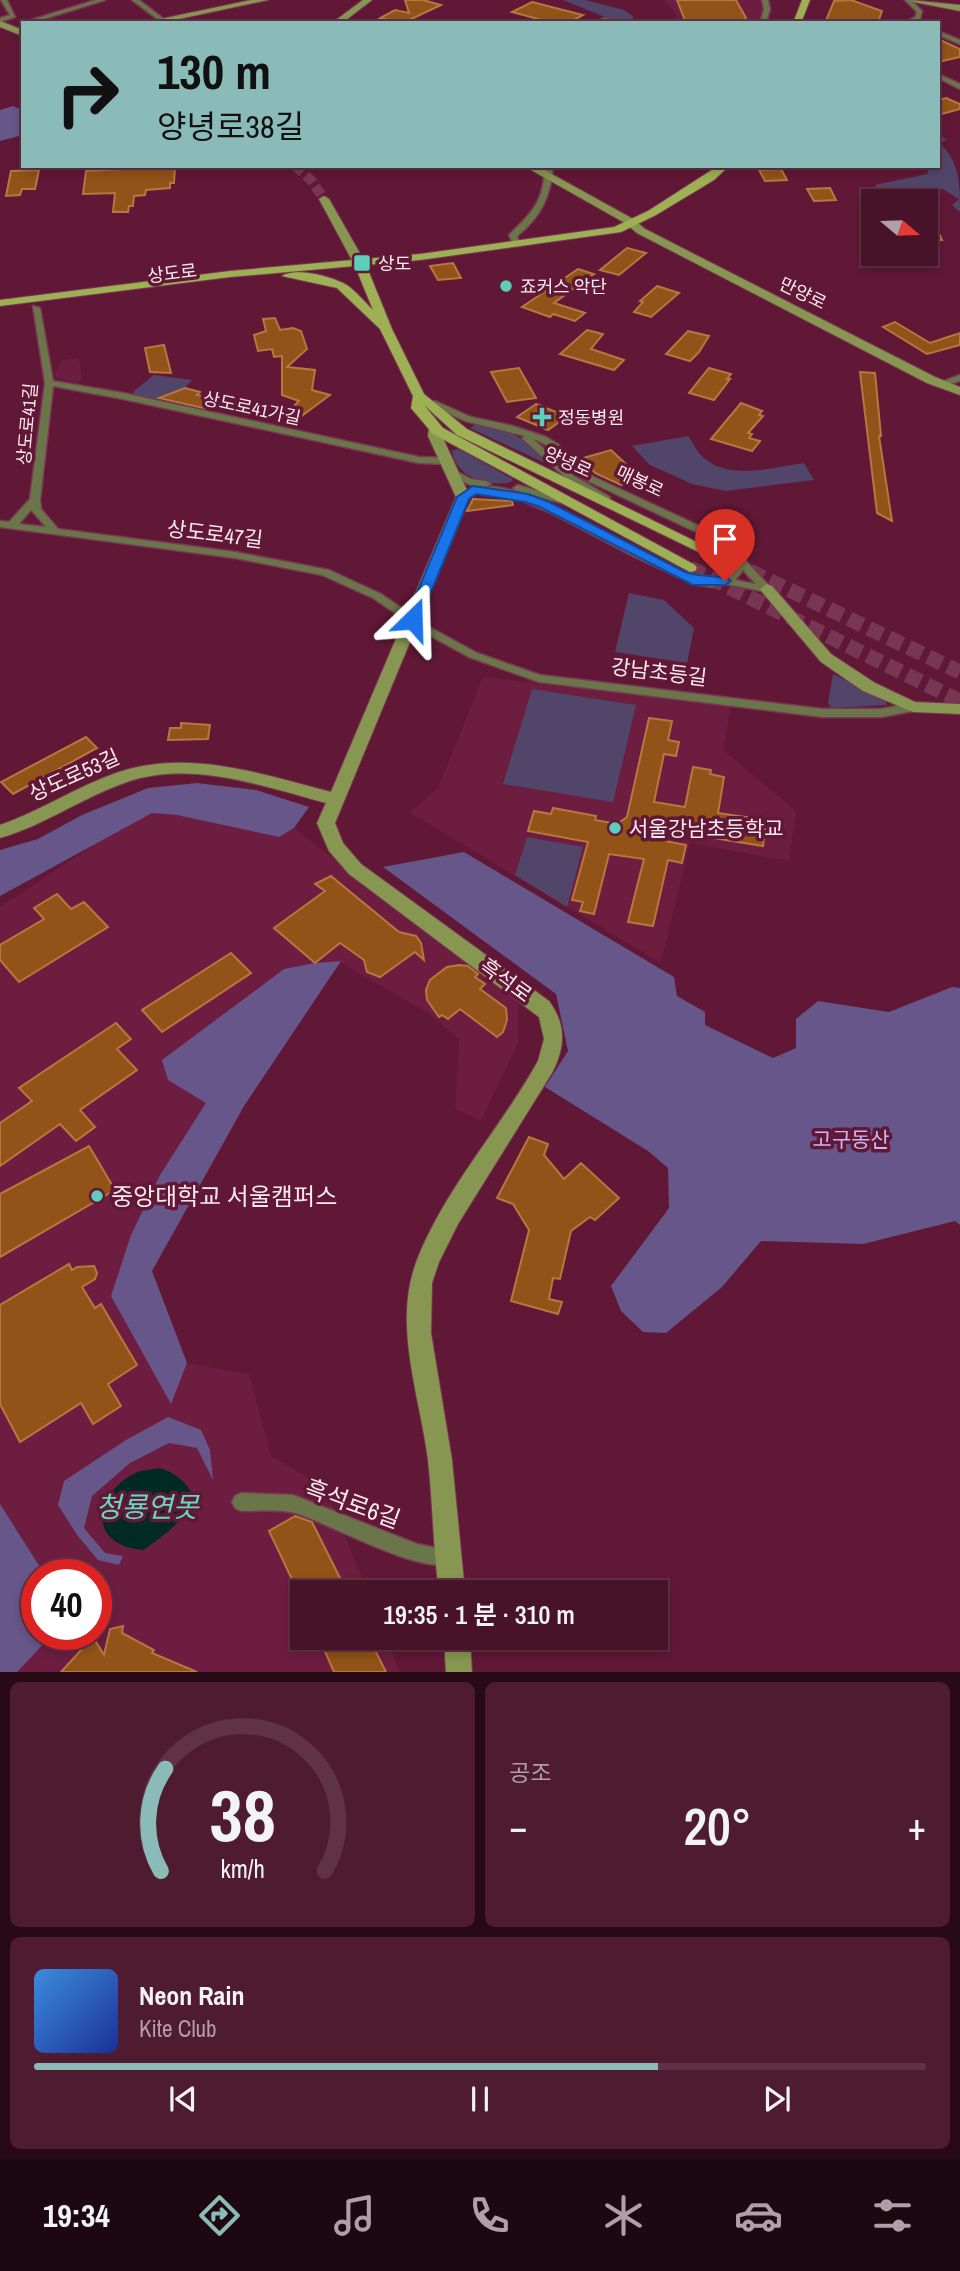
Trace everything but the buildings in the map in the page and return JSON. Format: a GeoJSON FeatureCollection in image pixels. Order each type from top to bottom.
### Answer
{"type":"FeatureCollection","features":[{"type":"Feature","properties":{"kind":"main road"},"geometry":{"type":"LineString","coordinates":[[798,21],[807,0]]}},
{"type":"Feature","properties":{"kind":"main road","name":"상도로"},"geometry":{"type":"LineString","coordinates":[[0,303],[339,262],[354,264],[617,230],[710,178],[722,168]]}},
{"type":"Feature","properties":{"kind":"main road","name":"상도로"},"geometry":{"type":"LineString","coordinates":[[0,313],[342,269],[354,264]]}},
{"type":"Feature","properties":{"kind":"main road","name":"양녕로"},"geometry":{"type":"LineString","coordinates":[[354,264],[419,397],[417,408],[435,428],[563,501],[690,568]]}},
{"type":"Feature","properties":{"kind":"main road"},"geometry":{"type":"LineString","coordinates":[[284,276],[319,279],[341,286],[386,329]]}},
{"type":"Feature","properties":{"kind":"main road","name":"양녕로"},"geometry":{"type":"LineString","coordinates":[[419,397],[435,404],[441,415],[462,432],[710,552]]}},
{"type":"Feature","properties":{"kind":"street"},"geometry":{"type":"LineString","coordinates":[[3,24],[13,16],[4,0]]}},
{"type":"Feature","properties":{"kind":"street"},"geometry":{"type":"LineString","coordinates":[[45,21],[102,0]]}},
{"type":"Feature","properties":{"kind":"street"},"geometry":{"type":"LineString","coordinates":[[135,0],[162,20]]}},
{"type":"Feature","properties":{"kind":"street"},"geometry":{"type":"LineString","coordinates":[[157,21],[264,0]]}},
{"type":"Feature","properties":{"kind":"street"},"geometry":{"type":"LineString","coordinates":[[339,21],[361,8],[368,0]]}},
{"type":"Feature","properties":{"kind":"street"},"geometry":{"type":"LineString","coordinates":[[764,21],[767,9],[765,0]]}},
{"type":"Feature","properties":{"kind":"street"},"geometry":{"type":"LineString","coordinates":[[908,0],[920,12],[918,18],[911,21]]}},
{"type":"Feature","properties":{"kind":"street"},"geometry":{"type":"LineString","coordinates":[[914,0],[960,7]]}},
{"type":"Feature","properties":{"kind":"street"},"geometry":{"type":"LineString","coordinates":[[930,0],[960,7]]}},
{"type":"Feature","properties":{"kind":"street"},"geometry":{"type":"LineString","coordinates":[[3,24],[21,28]]}},
{"type":"Feature","properties":{"kind":"street"},"geometry":{"type":"LineString","coordinates":[[940,34],[960,42]]}},
{"type":"Feature","properties":{"kind":"street"},"geometry":{"type":"LineString","coordinates":[[950,75],[960,80]]}},
{"type":"Feature","properties":{"kind":"street"},"geometry":{"type":"LineString","coordinates":[[940,77],[960,86]]}},
{"type":"Feature","properties":{"kind":"street"},"geometry":{"type":"LineString","coordinates":[[517,244],[513,235],[530,223],[539,212],[550,172]]}},
{"type":"Feature","properties":{"kind":"street","name":"만양로"},"geometry":{"type":"LineString","coordinates":[[550,172],[631,224],[940,384],[960,391]]}},
{"type":"Feature","properties":{"kind":"street","name":"양녕로"},"geometry":{"type":"LineString","coordinates":[[324,199],[354,264]]}},
{"type":"Feature","properties":{"kind":"street","name":"상도로41길"},"geometry":{"type":"LineString","coordinates":[[35,500],[49,383],[36,308]]}},
{"type":"Feature","properties":{"kind":"street"},"geometry":{"type":"LineString","coordinates":[[940,384],[960,378]]}},
{"type":"Feature","properties":{"kind":"street","name":"상도로41가길"},"geometry":{"type":"LineString","coordinates":[[49,383],[123,396],[451,467]]}},
{"type":"Feature","properties":{"kind":"street"},"geometry":{"type":"LineString","coordinates":[[435,404],[468,419],[513,429],[540,447],[571,478],[619,506]]}},
{"type":"Feature","properties":{"kind":"street"},"geometry":{"type":"LineString","coordinates":[[435,428],[435,436],[451,467],[474,488],[518,496],[545,505],[697,582],[725,581],[767,589],[826,658],[869,687],[913,707],[960,709]]}},
{"type":"Feature","properties":{"kind":"street","name":"매봉로"},"geometry":{"type":"LineString","coordinates":[[513,429],[556,447],[574,468],[591,479],[732,545],[739,551],[739,568],[767,589]]}},
{"type":"Feature","properties":{"kind":"street"},"geometry":{"type":"LineString","coordinates":[[474,488],[523,489],[563,501]]}},
{"type":"Feature","properties":{"kind":"street","name":"흑석로"},"geometry":{"type":"LineString","coordinates":[[450,1580],[440,1460],[419,1326],[419,1285],[438,1241],[551,1056],[554,1032],[550,1019],[541,1007],[355,869],[328,834],[327,817],[413,619],[474,488]]}},
{"type":"Feature","properties":{"kind":"street"},"geometry":{"type":"LineString","coordinates":[[12,526],[35,500]]}},
{"type":"Feature","properties":{"kind":"street"},"geometry":{"type":"LineString","coordinates":[[35,500],[36,510],[55,531]]}},
{"type":"Feature","properties":{"kind":"street","name":"상도로47길"},"geometry":{"type":"LineString","coordinates":[[0,524],[234,555],[325,572],[377,596],[413,619]]}},
{"type":"Feature","properties":{"kind":"street"},"geometry":{"type":"LineString","coordinates":[[725,581],[739,568]]}},
{"type":"Feature","properties":{"kind":"street","name":"강남초등길"},"geometry":{"type":"LineString","coordinates":[[413,619],[472,655],[539,678],[823,713],[881,713],[913,707]]}},
{"type":"Feature","properties":{"kind":"street","name":"상도로53길"},"geometry":{"type":"LineString","coordinates":[[0,832],[121,777],[145,771],[198,769],[233,774],[334,799]]}},
{"type":"Feature","properties":{"kind":"street","name":"흑석로6길"},"geometry":{"type":"LineString","coordinates":[[241,1502],[293,1504],[417,1553],[446,1557]]}},
{"type":"Feature","properties":{"kind":"street"},"geometry":{"type":"LineString","coordinates":[[457,1650],[458,1672]]}},
{"type":"Feature","properties":{"kind":"shaded area"},"geometry":{"type":"Polygon","coordinates":[[[563,0],[585,0],[624,10],[633,16],[633,21],[610,19],[563,0]]]}},
{"type":"Feature","properties":{"kind":"shaded area"},"geometry":{"type":"Polygon","coordinates":[[[664,0],[761,0],[764,11],[758,21],[675,21],[676,14],[664,0]]]}},
{"type":"Feature","properties":{"kind":"shaded area"},"geometry":{"type":"Polygon","coordinates":[[[940,144],[955,166],[960,192],[960,212],[952,205],[959,199],[943,189],[879,189],[875,185],[927,174],[929,168],[940,168],[940,144]]]}},
{"type":"Feature","properties":{"kind":"shaded area"},"geometry":{"type":"Polygon","coordinates":[[[79,358],[82,379],[77,383],[58,379],[54,374],[62,360],[79,358]]]}},
{"type":"Feature","properties":{"kind":"shaded area"},"geometry":{"type":"Polygon","coordinates":[[[154,375],[192,380],[179,394],[172,392],[158,400],[134,395],[133,392],[154,375]]]}},
{"type":"Feature","properties":{"kind":"shaded area"},"geometry":{"type":"Polygon","coordinates":[[[476,424],[519,437],[553,467],[470,428],[476,424]]]}},
{"type":"Feature","properties":{"kind":"shaded area"},"geometry":{"type":"Polygon","coordinates":[[[688,436],[702,456],[726,469],[752,471],[804,463],[814,480],[726,491],[692,484],[650,465],[632,446],[688,436]]]}},
{"type":"Feature","properties":{"kind":"shaded area"},"geometry":{"type":"Polygon","coordinates":[[[459,449],[513,481],[484,482],[466,474],[454,459],[452,450],[459,449]]]}},
{"type":"Feature","properties":{"kind":"shaded area"},"geometry":{"type":"Polygon","coordinates":[[[629,593],[664,600],[694,628],[687,663],[615,652],[629,593]]]}},
{"type":"Feature","properties":{"kind":"shaded area"},"geometry":{"type":"Polygon","coordinates":[[[833,674],[884,698],[887,705],[832,708],[828,703],[833,674]]]}},
{"type":"Feature","properties":{"kind":"shaded area","name":"서울강남초등학교"},"geometry":{"type":"Polygon","coordinates":[[[483,677],[731,707],[723,750],[796,811],[789,861],[690,843],[661,963],[410,813],[438,788],[483,677]]]}},
{"type":"Feature","properties":{"kind":"shaded area"},"geometry":{"type":"Polygon","coordinates":[[[532,689],[636,705],[613,802],[503,784],[532,689]]]}},
{"type":"Feature","properties":{"kind":"shaded area","name":"중앙대학교 서울캠퍼스"},"geometry":{"type":"Polygon","coordinates":[[[191,809],[279,837],[294,828],[518,1001],[518,1043],[481,1121],[455,1109],[459,1039],[428,1013],[340,962],[244,1106],[152,1271],[187,1363],[249,1374],[271,1456],[326,1488],[363,1580],[290,1580],[290,1650],[391,1650],[400,1672],[0,1672],[0,907],[147,810],[191,809]]]}},
{"type":"Feature","properties":{"kind":"shaded area"},"geometry":{"type":"Polygon","coordinates":[[[527,837],[583,847],[567,907],[515,875],[527,837]]]}},
{"type":"Feature","properties":{"kind":"green space"},"geometry":{"type":"Polygon","coordinates":[[[13,106],[21,109],[21,136],[0,141],[0,110],[13,106]]]}},
{"type":"Feature","properties":{"kind":"green space"},"geometry":{"type":"Polygon","coordinates":[[[197,783],[256,790],[309,807],[294,828],[279,837],[177,815],[152,813],[0,896],[0,850],[38,839],[82,815],[148,788],[197,783]]]}},
{"type":"Feature","properties":{"kind":"green space","name":"고구동산"},"geometry":{"type":"Polygon","coordinates":[[[464,852],[674,977],[677,996],[705,1012],[705,1025],[773,1058],[796,1048],[796,1019],[818,1001],[889,1012],[952,987],[960,988],[960,1225],[955,1221],[863,1244],[761,1241],[722,1287],[666,1333],[643,1332],[621,1311],[611,1286],[669,1208],[668,1168],[648,1151],[545,1087],[568,1051],[556,994],[383,867],[464,852]]]}},
{"type":"Feature","properties":{"kind":"green space"},"geometry":{"type":"Polygon","coordinates":[[[341,961],[244,1106],[152,1271],[187,1363],[171,1404],[111,1296],[131,1235],[160,1175],[206,1103],[168,1080],[162,1060],[284,969],[341,961]]]}},
{"type":"Feature","properties":{"kind":"green space"},"geometry":{"type":"Polygon","coordinates":[[[168,1417],[201,1430],[210,1450],[213,1480],[197,1448],[169,1443],[130,1463],[92,1496],[84,1528],[105,1553],[123,1556],[119,1565],[112,1563],[112,1559],[97,1559],[77,1535],[58,1505],[64,1481],[126,1440],[168,1417]]]}},
{"type":"Feature","properties":{"kind":"green space"},"geometry":{"type":"Polygon","coordinates":[[[0,1504],[35,1559],[21,1559],[21,1650],[38,1650],[17,1672],[0,1672],[0,1504]]]}},
{"type":"Feature","properties":{"kind":"water","name":"청룡연못"},"geometry":{"type":"Polygon","coordinates":[[[160,1468],[180,1479],[194,1496],[186,1513],[174,1527],[144,1550],[125,1546],[112,1539],[105,1529],[102,1517],[112,1492],[138,1472],[160,1468]]]}},
{"type":"Feature","properties":{"kind":"tunnel"},"geometry":{"type":"LineString","coordinates":[[297,168],[311,180],[324,199]]}},
{"type":"Feature","properties":{"kind":"tunnel"},"geometry":{"type":"LineString","coordinates":[[710,552],[960,672]]}},
{"type":"Feature","properties":{"kind":"tunnel"},"geometry":{"type":"LineString","coordinates":[[690,568],[960,701]]}},
{"type":"Feature","properties":{"kind":"place","name":"상도"},"geometry":{"type":"Point","coordinates":[362,263]}},
{"type":"Feature","properties":{"kind":"place","name":"죠커스 악단"},"geometry":{"type":"Point","coordinates":[506,286]}},
{"type":"Feature","properties":{"kind":"place","name":"정동병원"},"geometry":{"type":"Point","coordinates":[542,417]}},
{"type":"Feature","properties":{"kind":"place","name":"서울강남초등학교"},"geometry":{"type":"Point","coordinates":[615,828]}},
{"type":"Feature","properties":{"kind":"place","name":"중앙대학교 서울캠퍼스"},"geometry":{"type":"Point","coordinates":[97,1196]}},
{"type":"Feature","properties":{"kind":"route"},"geometry":{"type":"LineString","coordinates":[[413,619],[463,497],[468,492],[481,489],[528,498],[545,505],[697,582],[709,584],[725,581]]}}]}
